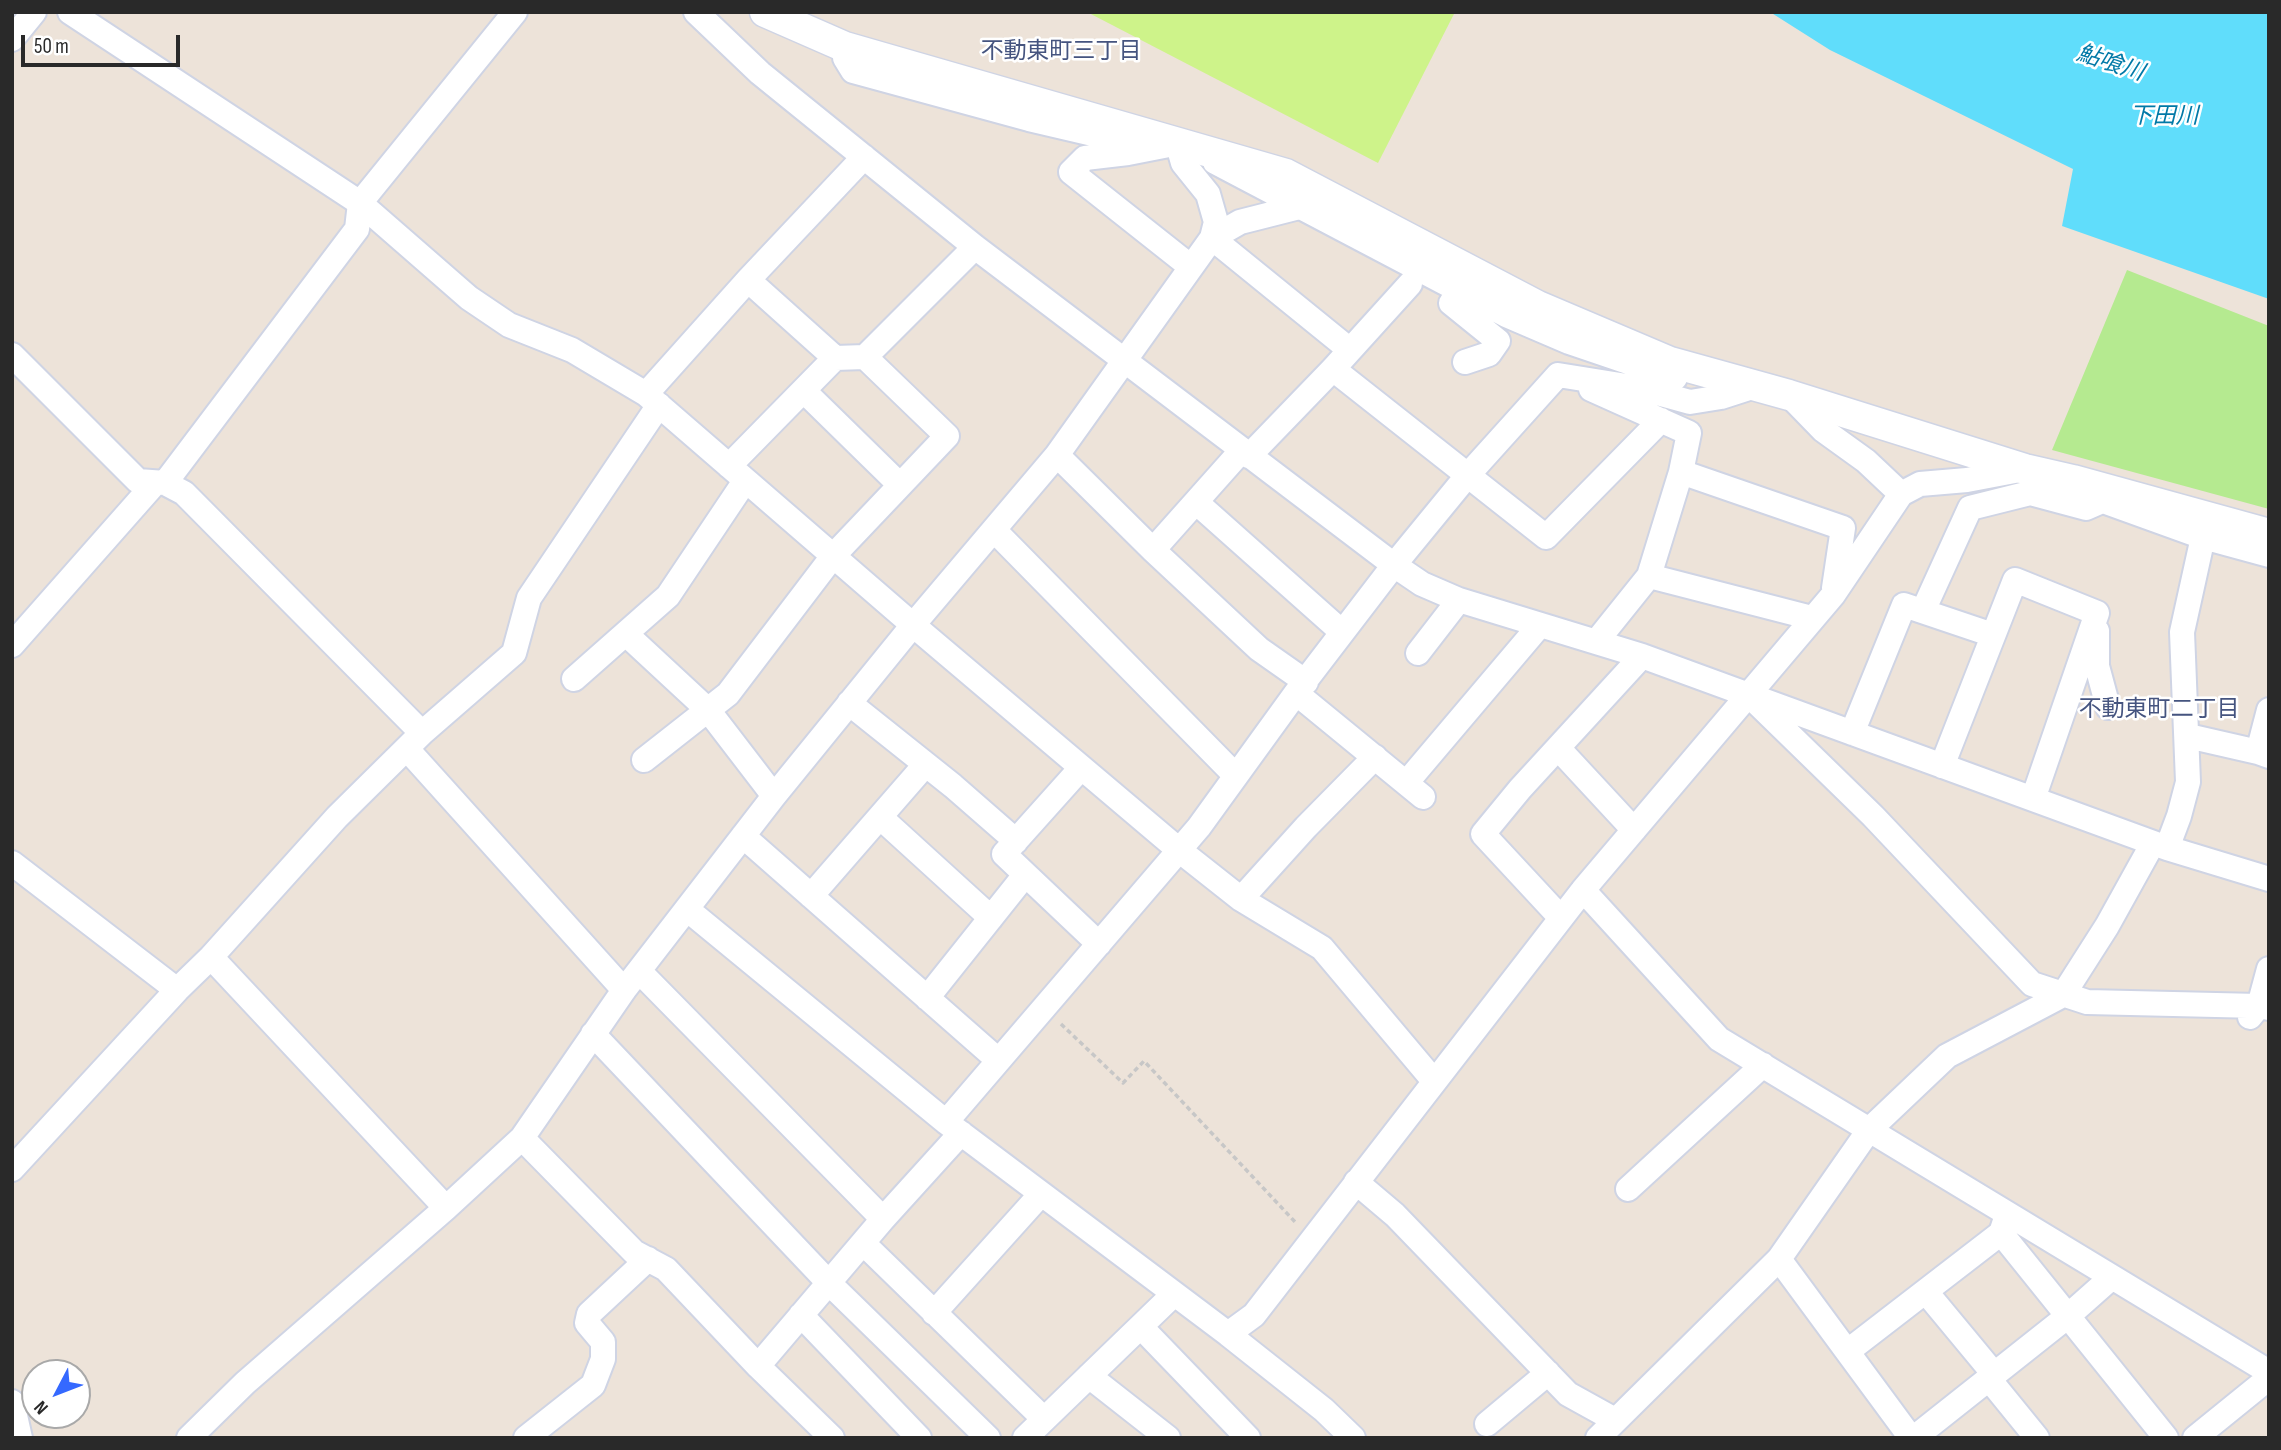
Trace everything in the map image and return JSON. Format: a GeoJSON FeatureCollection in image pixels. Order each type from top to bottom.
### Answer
{"type":"FeatureCollection","features":[{"type":"Feature","properties":{"kind":"street"},"geometry":{"type":"LineString","coordinates":[[12,39],[34,12]]}},
{"type":"Feature","properties":{"kind":"street"},"geometry":{"type":"LineString","coordinates":[[70,12],[360,203],[469,298],[509,325],[572,350],[652,400],[1179,850],[1241,899],[1322,948],[1434,1081]]}},
{"type":"Feature","properties":{"kind":"street"},"geometry":{"type":"LineString","coordinates":[[12,645],[160,483],[357,229],[360,203],[515,12]]}},
{"type":"Feature","properties":{"kind":"street"},"geometry":{"type":"LineString","coordinates":[[695,12],[760,73],[975,247],[1422,584],[1459,600],[1642,656],[2160,846],[2269,878]]}},
{"type":"Feature","properties":{"kind":"street"},"geometry":{"type":"LineString","coordinates":[[765,12],[845,47],[1166,145],[1286,174],[1538,306],[1670,362],[1788,395],[2025,469],[2269,534]]}},
{"type":"Feature","properties":{"kind":"street"},"geometry":{"type":"LineString","coordinates":[[189,1438],[245,1382],[446,1208],[522,1138],[632,980],[774,796],[913,625],[1057,455],[1212,238],[1216,222],[1208,194],[1166,145]]}},
{"type":"Feature","properties":{"kind":"street"},"geometry":{"type":"LineString","coordinates":[[1191,267],[1071,173],[1085,158],[1166,145],[1299,207],[1506,315],[1569,342],[1701,386],[1755,386]]}},
{"type":"Feature","properties":{"kind":"street"},"geometry":{"type":"LineString","coordinates":[[12,1169],[177,990],[211,957],[337,817],[415,741],[514,653],[529,598],[652,400],[748,280],[864,157]]}},
{"type":"Feature","properties":{"kind":"street"},"geometry":{"type":"LineString","coordinates":[[1212,238],[1240,222],[1299,207]]}},
{"type":"Feature","properties":{"kind":"street"},"geometry":{"type":"LineString","coordinates":[[1212,238],[1350,350]]}},
{"type":"Feature","properties":{"kind":"street"},"geometry":{"type":"LineString","coordinates":[[748,280],[835,358],[864,357],[975,247]]}},
{"type":"Feature","properties":{"kind":"street"},"geometry":{"type":"LineString","coordinates":[[1376,247],[1409,284],[1451,303],[1506,315],[1538,306]]}},
{"type":"Feature","properties":{"kind":"street"},"geometry":{"type":"LineString","coordinates":[[1153,550],[1246,453],[1333,369],[1409,284]]}},
{"type":"Feature","properties":{"kind":"street"},"geometry":{"type":"LineString","coordinates":[[1451,303],[1498,341],[1489,354],[1465,362]]}},
{"type":"Feature","properties":{"kind":"street"},"geometry":{"type":"LineString","coordinates":[[12,355],[138,481],[160,483],[184,493],[415,741],[632,980],[883,1219]]}},
{"type":"Feature","properties":{"kind":"street"},"geometry":{"type":"LineString","coordinates":[[644,760],[728,694],[833,556],[947,436],[864,357]]}},
{"type":"Feature","properties":{"kind":"street"},"geometry":{"type":"LineString","coordinates":[[574,679],[668,596],[737,473],[804,391],[835,358]]}},
{"type":"Feature","properties":{"kind":"street"},"geometry":{"type":"LineString","coordinates":[[1333,369],[1546,537],[1661,420]]}},
{"type":"Feature","properties":{"kind":"street"},"geometry":{"type":"LineString","coordinates":[[1558,375],[1639,388],[1690,402],[1721,397],[1755,386]]}},
{"type":"Feature","properties":{"kind":"street"},"geometry":{"type":"LineString","coordinates":[[758,1366],[883,1219],[954,1127],[998,1060],[1199,827],[1394,565],[1467,476],[1558,375]]}},
{"type":"Feature","properties":{"kind":"street"},"geometry":{"type":"LineString","coordinates":[[1558,375],[1689,433],[1681,472],[1649,576],[1596,642]]}},
{"type":"Feature","properties":{"kind":"street"},"geometry":{"type":"LineString","coordinates":[[804,391],[900,485]]}},
{"type":"Feature","properties":{"kind":"street"},"geometry":{"type":"LineString","coordinates":[[1788,395],[1823,430],[1867,461],[1901,494]]}},
{"type":"Feature","properties":{"kind":"street"},"geometry":{"type":"LineString","coordinates":[[1057,455],[1153,550],[1375,757],[1415,790],[1540,625]]}},
{"type":"Feature","properties":{"kind":"street"},"geometry":{"type":"LineString","coordinates":[[1228,1334],[1254,1315],[1583,890],[1833,595],[1901,494],[1920,484],[1967,480],[2025,469]]}},
{"type":"Feature","properties":{"kind":"street"},"geometry":{"type":"LineString","coordinates":[[1681,472],[1843,528],[1833,595]]}},
{"type":"Feature","properties":{"kind":"street"},"geometry":{"type":"LineString","coordinates":[[2073,480],[2102,500],[2203,537],[2269,555]]}},
{"type":"Feature","properties":{"kind":"street"},"geometry":{"type":"LineString","coordinates":[[1923,611],[1970,508],[2030,493],[2086,508],[2102,500]]}},
{"type":"Feature","properties":{"kind":"street"},"geometry":{"type":"LineString","coordinates":[[1197,503],[1342,632]]}},
{"type":"Feature","properties":{"kind":"street"},"geometry":{"type":"LineString","coordinates":[[993,530],[1236,776]]}},
{"type":"Feature","properties":{"kind":"street"},"geometry":{"type":"LineString","coordinates":[[1598,1438],[1779,1259],[1869,1129],[1947,1056],[2063,995],[2179,816],[2188,782],[2182,632],[2203,537]]}},
{"type":"Feature","properties":{"kind":"street"},"geometry":{"type":"LineString","coordinates":[[1649,576],[1812,618]]}},
{"type":"Feature","properties":{"kind":"street"},"geometry":{"type":"LineString","coordinates":[[1942,766],[2015,580],[2096,613]]}},
{"type":"Feature","properties":{"kind":"street"},"geometry":{"type":"LineString","coordinates":[[1418,653],[1459,600]]}},
{"type":"Feature","properties":{"kind":"street"},"geometry":{"type":"LineString","coordinates":[[1852,733],[1904,605],[1993,635]]}},
{"type":"Feature","properties":{"kind":"street"},"geometry":{"type":"LineString","coordinates":[[2096,613],[2097,666],[2108,707]]}},
{"type":"Feature","properties":{"kind":"street"},"geometry":{"type":"LineString","coordinates":[[2033,799],[2096,613]]}},
{"type":"Feature","properties":{"kind":"street"},"geometry":{"type":"LineString","coordinates":[[626,634],[708,710],[774,796]]}},
{"type":"Feature","properties":{"kind":"street"},"geometry":{"type":"LineString","coordinates":[[1561,918],[1483,834],[1642,656]]}},
{"type":"Feature","properties":{"kind":"street"},"geometry":{"type":"LineString","coordinates":[[1749,696],[1873,816],[2032,984],[2087,1002],[2258,1012],[2269,969]]}},
{"type":"Feature","properties":{"kind":"street"},"geometry":{"type":"LineString","coordinates":[[849,703],[953,786],[1016,841]]}},
{"type":"Feature","properties":{"kind":"street"},"geometry":{"type":"LineString","coordinates":[[2188,736],[2263,754],[2269,710]]}},
{"type":"Feature","properties":{"kind":"street"},"geometry":{"type":"LineString","coordinates":[[1558,748],[1634,830]]}},
{"type":"Feature","properties":{"kind":"street"},"geometry":{"type":"LineString","coordinates":[[1241,899],[1306,827],[1375,757]]}},
{"type":"Feature","properties":{"kind":"street"},"geometry":{"type":"LineString","coordinates":[[811,896],[925,765]]}},
{"type":"Feature","properties":{"kind":"street"},"geometry":{"type":"LineString","coordinates":[[1081,768],[1004,854],[1099,944]]}},
{"type":"Feature","properties":{"kind":"street"},"geometry":{"type":"LineString","coordinates":[[880,817],[991,918]]}},
{"type":"Feature","properties":{"kind":"street"},"geometry":{"type":"LineString","coordinates":[[743,836],[998,1060]]}},
{"type":"Feature","properties":{"kind":"street"},"geometry":{"type":"LineString","coordinates":[[12,863],[177,990]]}},
{"type":"Feature","properties":{"kind":"street"},"geometry":{"type":"LineString","coordinates":[[927,998],[1025,875]]}},
{"type":"Feature","properties":{"kind":"street"},"geometry":{"type":"LineString","coordinates":[[1583,890],[1719,1038],[1869,1129],[2004,1224],[2112,1277],[2269,1372]]}},
{"type":"Feature","properties":{"kind":"street"},"geometry":{"type":"LineString","coordinates":[[688,910],[954,1127],[1228,1334],[1324,1410],[1353,1438]]}},
{"type":"Feature","properties":{"kind":"street"},"geometry":{"type":"LineString","coordinates":[[211,957],[446,1208]]}},
{"type":"Feature","properties":{"kind":"street"},"geometry":{"type":"LineString","coordinates":[[593,1034],[829,1283],[988,1438]]}},
{"type":"Feature","properties":{"kind":"street"},"geometry":{"type":"LineString","coordinates":[[1628,1189],[1763,1065]]}},
{"type":"Feature","properties":{"kind":"street"},"geometry":{"type":"LineString","coordinates":[[522,1138],[634,1252],[666,1269],[758,1366],[832,1438]]}},
{"type":"Feature","properties":{"kind":"street"},"geometry":{"type":"LineString","coordinates":[[1356,1182],[1395,1215],[1568,1394],[1615,1420]]}},
{"type":"Feature","properties":{"kind":"street"},"geometry":{"type":"LineString","coordinates":[[934,1312],[1041,1194]]}},
{"type":"Feature","properties":{"kind":"street"},"geometry":{"type":"LineString","coordinates":[[1848,1352],[1926,1293],[2004,1224]]}},
{"type":"Feature","properties":{"kind":"street"},"geometry":{"type":"LineString","coordinates":[[2004,1224],[2067,1316],[2166,1438]]}},
{"type":"Feature","properties":{"kind":"street"},"geometry":{"type":"LineString","coordinates":[[863,1243],[1044,1419]]}},
{"type":"Feature","properties":{"kind":"street"},"geometry":{"type":"LineString","coordinates":[[526,1438],[593,1385],[603,1359],[603,1342],[587,1323],[589,1314],[648,1259]]}},
{"type":"Feature","properties":{"kind":"street"},"geometry":{"type":"LineString","coordinates":[[1779,1259],[1912,1438],[2067,1316],[2112,1277]]}},
{"type":"Feature","properties":{"kind":"street"},"geometry":{"type":"LineString","coordinates":[[1926,1293],[2037,1438]]}},
{"type":"Feature","properties":{"kind":"street"},"geometry":{"type":"LineString","coordinates":[[1025,1438],[1174,1294]]}},
{"type":"Feature","properties":{"kind":"street"},"geometry":{"type":"LineString","coordinates":[[801,1315],[919,1438]]}},
{"type":"Feature","properties":{"kind":"street"},"geometry":{"type":"LineString","coordinates":[[1141,1327],[1248,1438]]}},
{"type":"Feature","properties":{"kind":"street"},"geometry":{"type":"LineString","coordinates":[[1487,1424],[1548,1373]]}},
{"type":"Feature","properties":{"kind":"street"},"geometry":{"type":"LineString","coordinates":[[1089,1376],[1168,1438]]}},
{"type":"Feature","properties":{"kind":"street"},"geometry":{"type":"LineString","coordinates":[[2195,1438],[2269,1378]]}},
{"type":"Feature","properties":{"kind":"street"},"geometry":{"type":"LineString","coordinates":[[12,1402],[20,1438]]}},
{"type":"Feature","properties":{"kind":"path"},"geometry":{"type":"LineString","coordinates":[[1043,1008],[1123,1083],[1144,1061],[1312,1240]]}},
{"type":"Feature","properties":{"kind":"green space"},"geometry":{"type":"Polygon","coordinates":[[[1087,12],[1455,12],[1378,163],[1087,12]]]}},
{"type":"Feature","properties":{"kind":"green space"},"geometry":{"type":"Polygon","coordinates":[[[2127,270],[2269,326],[2269,509],[2052,450],[2127,270]]]}},
{"type":"Feature","properties":{"kind":"water","name":"下田川"},"geometry":{"type":"Polygon","coordinates":[[[1770,12],[2269,12],[2269,299],[2062,226],[2073,169],[1830,50],[1770,12]]]}},
{"type":"Feature","properties":{"kind":"district","name":"不動東町三丁目"},"geometry":{"type":"Point","coordinates":[1061,52]}},
{"type":"Feature","properties":{"kind":"district","name":"不動東町二丁目"},"geometry":{"type":"Point","coordinates":[2159,710]}},
{"type":"Feature","properties":{"kind":"water label","name":"鮎喰川"},"geometry":{"type":"Point","coordinates":[2110,64]}}]}
